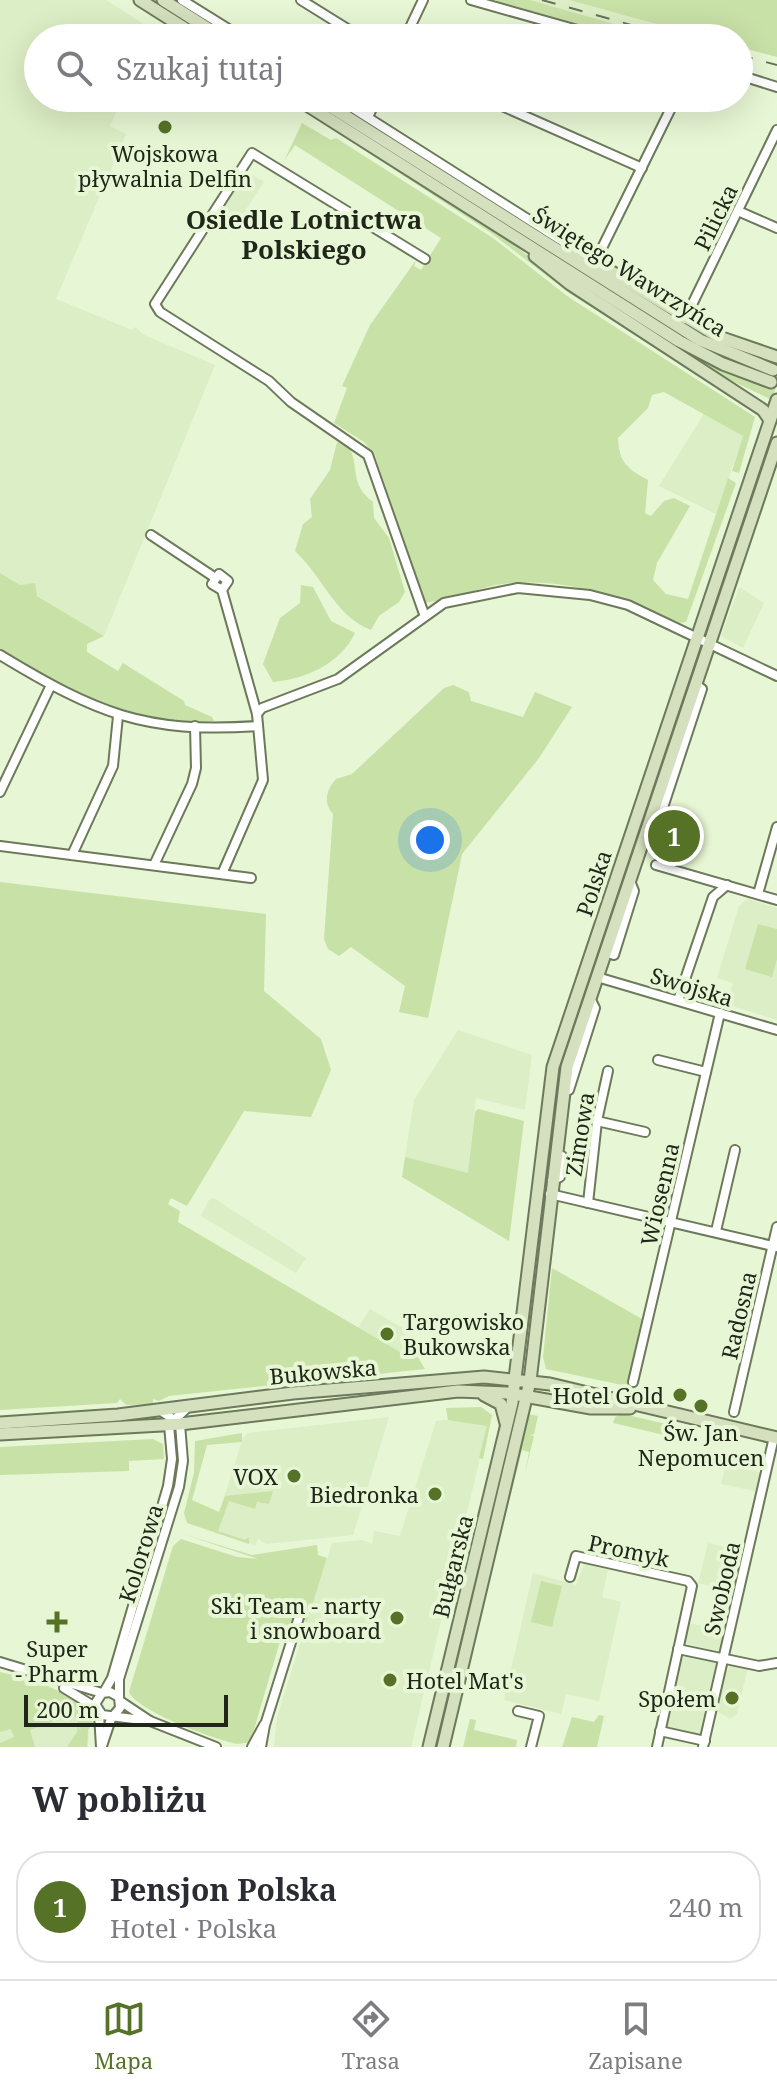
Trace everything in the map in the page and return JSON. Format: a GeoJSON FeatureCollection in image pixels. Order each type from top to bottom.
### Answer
{"type":"FeatureCollection","features":[{"type":"Feature","properties":{"kind":"main road"},"geometry":{"type":"LineString","coordinates":[[140,0],[178,24]]}},
{"type":"Feature","properties":{"kind":"main road"},"geometry":{"type":"LineString","coordinates":[[163,0],[201,24]]}},
{"type":"Feature","properties":{"kind":"main road"},"geometry":{"type":"LineString","coordinates":[[318,112],[512,235],[570,284],[708,372],[763,410],[770,420]]}},
{"type":"Feature","properties":{"kind":"main road"},"geometry":{"type":"LineString","coordinates":[[339,112],[511,221],[602,267],[685,319],[730,342],[777,357]]}},
{"type":"Feature","properties":{"kind":"main road","name":"Świętego Wawrzyńca"},"geometry":{"type":"LineString","coordinates":[[511,221],[700,340],[772,376],[700,353],[512,235]]}},
{"type":"Feature","properties":{"kind":"main road"},"geometry":{"type":"LineString","coordinates":[[708,372],[776,404]]}},
{"type":"Feature","properties":{"kind":"main road","name":"Polska"},"geometry":{"type":"LineString","coordinates":[[514,1394],[553,1067],[776,404]]}},
{"type":"Feature","properties":{"kind":"main road","name":"Polska"},"geometry":{"type":"LineString","coordinates":[[527,1396],[564,1078],[629,880],[650,833],[699,687],[709,643],[777,443]]}},
{"type":"Feature","properties":{"kind":"main road","name":"Bukowska"},"geometry":{"type":"LineString","coordinates":[[0,1423],[463,1377],[516,1378],[776,1438]]}},
{"type":"Feature","properties":{"kind":"main road"},"geometry":{"type":"LineString","coordinates":[[472,1391],[501,1404],[507,1427]]}},
{"type":"Feature","properties":{"kind":"main road","name":"Bukowska"},"geometry":{"type":"LineString","coordinates":[[0,1434],[175,1423],[472,1391],[514,1394],[591,1408],[647,1408]]}},
{"type":"Feature","properties":{"kind":"main road","name":"Bułgarska"},"geometry":{"type":"LineString","coordinates":[[429,1747],[514,1394]]}},
{"type":"Feature","properties":{"kind":"main road","name":"Bułgarska"},"geometry":{"type":"LineString","coordinates":[[443,1747],[527,1396]]}},
{"type":"Feature","properties":{"kind":"street"},"geometry":{"type":"LineString","coordinates":[[182,0],[221,24]]}},
{"type":"Feature","properties":{"kind":"street"},"geometry":{"type":"LineString","coordinates":[[301,0],[340,24]]}},
{"type":"Feature","properties":{"kind":"street"},"geometry":{"type":"LineString","coordinates":[[412,24],[423,0]]}},
{"type":"Feature","properties":{"kind":"street"},"geometry":{"type":"LineString","coordinates":[[471,0],[556,24]]}},
{"type":"Feature","properties":{"kind":"street"},"geometry":{"type":"LineString","coordinates":[[753,79],[777,87]]}},
{"type":"Feature","properties":{"kind":"street"},"geometry":{"type":"LineString","coordinates":[[360,112],[602,267]]}},
{"type":"Feature","properties":{"kind":"street"},"geometry":{"type":"LineString","coordinates":[[368,117],[370,112]]}},
{"type":"Feature","properties":{"kind":"street"},"geometry":{"type":"LineString","coordinates":[[516,112],[642,168]]}},
{"type":"Feature","properties":{"kind":"street"},"geometry":{"type":"LineString","coordinates":[[602,248],[669,112]]}},
{"type":"Feature","properties":{"kind":"street","name":"Pilicka"},"geometry":{"type":"LineString","coordinates":[[685,319],[777,130]]}},
{"type":"Feature","properties":{"kind":"street"},"geometry":{"type":"LineString","coordinates":[[424,614],[372,463],[359,446],[160,312],[155,304],[252,153],[425,259]]}},
{"type":"Feature","properties":{"kind":"street"},"geometry":{"type":"LineString","coordinates":[[738,211],[777,228]]}},
{"type":"Feature","properties":{"kind":"street"},"geometry":{"type":"LineString","coordinates":[[151,535],[214,577],[221,574],[227,579],[227,587],[222,590],[257,714],[261,787],[224,862],[222,874]]}},
{"type":"Feature","properties":{"kind":"street"},"geometry":{"type":"LineString","coordinates":[[257,714],[262,708],[319,688],[355,669],[424,614],[456,599],[504,589],[531,588],[609,599],[777,676]]}},
{"type":"Feature","properties":{"kind":"street"},"geometry":{"type":"LineString","coordinates":[[0,655],[51,685],[118,716],[152,724],[258,726]]}},
{"type":"Feature","properties":{"kind":"street"},"geometry":{"type":"LineString","coordinates":[[0,792],[4,771],[51,685]]}},
{"type":"Feature","properties":{"kind":"street"},"geometry":{"type":"LineString","coordinates":[[72,855],[113,766],[118,716]]}},
{"type":"Feature","properties":{"kind":"street"},"geometry":{"type":"LineString","coordinates":[[154,865],[192,784],[196,768],[195,726]]}},
{"type":"Feature","properties":{"kind":"street"},"geometry":{"type":"LineString","coordinates":[[758,894],[777,827]]}},
{"type":"Feature","properties":{"kind":"street"},"geometry":{"type":"LineString","coordinates":[[0,846],[251,878]]}},
{"type":"Feature","properties":{"kind":"street"},"geometry":{"type":"LineString","coordinates":[[656,865],[777,900]]}},
{"type":"Feature","properties":{"kind":"street"},"geometry":{"type":"LineString","coordinates":[[678,1000],[713,897],[727,885]]}},
{"type":"Feature","properties":{"kind":"street","name":"Swojska"},"geometry":{"type":"LineString","coordinates":[[597,977],[777,1030]]}},
{"type":"Feature","properties":{"kind":"street","name":"Wiosenna"},"geometry":{"type":"LineString","coordinates":[[633,1382],[720,1013]]}},
{"type":"Feature","properties":{"kind":"street"},"geometry":{"type":"LineString","coordinates":[[658,1060],[706,1072]]}},
{"type":"Feature","properties":{"kind":"street","name":"Zimowa"},"geometry":{"type":"LineString","coordinates":[[588,1203],[597,1121],[608,1071]]}},
{"type":"Feature","properties":{"kind":"street"},"geometry":{"type":"LineString","coordinates":[[597,1121],[645,1132]]}},
{"type":"Feature","properties":{"kind":"street"},"geometry":{"type":"LineString","coordinates":[[716,1231],[735,1150]]}},
{"type":"Feature","properties":{"kind":"street"},"geometry":{"type":"LineString","coordinates":[[551,1188],[588,1203],[775,1246]]}},
{"type":"Feature","properties":{"kind":"street","name":"Radosna"},"geometry":{"type":"LineString","coordinates":[[734,1412],[777,1227]]}},
{"type":"Feature","properties":{"kind":"street"},"geometry":{"type":"LineString","coordinates":[[157,1409],[175,1423],[190,1404]]}},
{"type":"Feature","properties":{"kind":"street","name":"Kolorowa"},"geometry":{"type":"LineString","coordinates":[[97,1710],[112,1678],[170,1477],[175,1423]]}},
{"type":"Feature","properties":{"kind":"street","name":"Kolorowa"},"geometry":{"type":"LineString","coordinates":[[113,1716],[120,1699],[120,1675],[179,1487],[183,1461],[175,1423]]}},
{"type":"Feature","properties":{"kind":"street","name":"Swoboda"},"geometry":{"type":"LineString","coordinates":[[704,1744],[776,1438]]}},
{"type":"Feature","properties":{"kind":"street","name":"Promyk"},"geometry":{"type":"LineString","coordinates":[[570,1577],[576,1556],[688,1581],[692,1586],[678,1649]]}},
{"type":"Feature","properties":{"kind":"street"},"geometry":{"type":"LineString","coordinates":[[261,1747],[299,1617]]}},
{"type":"Feature","properties":{"kind":"street"},"geometry":{"type":"LineString","coordinates":[[657,1747],[678,1649],[759,1666],[777,1663]]}},
{"type":"Feature","properties":{"kind":"street"},"geometry":{"type":"LineString","coordinates":[[0,1662],[103,1692],[120,1699],[150,1721]]}},
{"type":"Feature","properties":{"kind":"street"},"geometry":{"type":"LineString","coordinates":[[35,1674],[97,1710],[113,1716],[150,1721],[216,1747]]}},
{"type":"Feature","properties":{"kind":"street"},"geometry":{"type":"LineString","coordinates":[[97,1710],[101,1747],[113,1716]]}},
{"type":"Feature","properties":{"kind":"street"},"geometry":{"type":"LineString","coordinates":[[518,1711],[539,1716],[531,1747]]}},
{"type":"Feature","properties":{"kind":"street"},"geometry":{"type":"LineString","coordinates":[[252,1747],[265,1725]]}},
{"type":"Feature","properties":{"kind":"street"},"geometry":{"type":"LineString","coordinates":[[660,1731],[704,1744]]}},
{"type":"Feature","properties":{"kind":"shaded area"},"geometry":{"type":"Polygon","coordinates":[[[0,0],[106,0],[143,24],[24,24],[24,112],[116,112],[110,126],[126,134],[56,299],[132,330],[135,327],[144,335],[215,365],[104,636],[0,573],[0,0]]]}},
{"type":"Feature","properties":{"kind":"shaded area"},"geometry":{"type":"Polygon","coordinates":[[[496,0],[530,0],[615,24],[563,24],[494,5],[496,0]]]}},
{"type":"Feature","properties":{"kind":"shaded area"},"geometry":{"type":"Polygon","coordinates":[[[530,0],[569,0],[656,24],[615,24],[530,0]]]}},
{"type":"Feature","properties":{"kind":"shaded area"},"geometry":{"type":"Polygon","coordinates":[[[569,0],[777,0],[777,57],[753,51],[753,24],[656,24],[569,0]]]}},
{"type":"Feature","properties":{"kind":"shaded area"},"geometry":{"type":"Polygon","coordinates":[[[325,112],[332,112],[701,345],[772,375],[572,255],[703,333],[777,363],[777,384],[772,400],[722,376],[569,279],[705,361],[751,380],[738,367],[693,344],[325,112]]]}},
{"type":"Feature","properties":{"kind":"shaded area"},"geometry":{"type":"Polygon","coordinates":[[[302,123],[331,140],[336,138],[493,238],[567,296],[755,417],[739,473],[732,471],[743,436],[664,392],[652,395],[648,408],[618,438],[620,453],[626,464],[648,480],[645,513],[651,516],[664,501],[674,498],[690,506],[657,563],[653,580],[666,594],[688,599],[728,478],[736,483],[686,622],[680,623],[614,596],[544,583],[496,585],[425,602],[375,456],[364,442],[334,423],[347,388],[342,386],[370,325],[416,260],[414,266],[421,270],[441,238],[295,145],[284,161],[302,123]]]}},
{"type":"Feature","properties":{"kind":"shaded area"},"geometry":{"type":"Polygon","coordinates":[[[323,123],[494,228],[558,281],[764,417],[569,293],[491,233],[323,123]]]}},
{"type":"Feature","properties":{"kind":"shaded area"},"geometry":{"type":"Polygon","coordinates":[[[244,170],[264,182],[231,233],[212,220],[244,170]]]}},
{"type":"Feature","properties":{"kind":"shaded area"},"geometry":{"type":"Polygon","coordinates":[[[705,412],[743,436],[716,514],[659,486],[705,412]]]}},
{"type":"Feature","properties":{"kind":"shaded area"},"geometry":{"type":"Polygon","coordinates":[[[337,442],[348,445],[352,453],[360,488],[373,502],[374,518],[389,538],[405,592],[399,602],[379,616],[371,630],[338,606],[295,551],[303,524],[312,517],[310,499],[330,470],[337,442]]]}},
{"type":"Feature","properties":{"kind":"shaded area"},"geometry":{"type":"Polygon","coordinates":[[[0,573],[20,585],[35,583],[37,596],[104,636],[87,644],[87,652],[118,671],[123,663],[214,721],[177,723],[175,718],[174,723],[163,722],[99,707],[0,652],[0,573]]]}},
{"type":"Feature","properties":{"kind":"shaded area"},"geometry":{"type":"Polygon","coordinates":[[[301,585],[313,587],[331,621],[355,633],[349,644],[321,668],[273,682],[263,664],[280,618],[300,603],[301,585]]]}},
{"type":"Feature","properties":{"kind":"shaded area"},"geometry":{"type":"Polygon","coordinates":[[[739,587],[764,603],[743,648],[721,636],[739,587]]]}},
{"type":"Feature","properties":{"kind":"shaded area"},"geometry":{"type":"Polygon","coordinates":[[[453,685],[469,692],[471,701],[523,717],[535,692],[572,707],[539,758],[462,854],[428,1018],[399,1012],[405,986],[351,947],[339,956],[328,949],[324,939],[333,814],[327,796],[336,779],[352,774],[444,688],[453,685]]]}},
{"type":"Feature","properties":{"kind":"shaded area"},"geometry":{"type":"Polygon","coordinates":[[[0,882],[266,914],[264,991],[321,1039],[331,1070],[311,1117],[244,1111],[187,1206],[171,1198],[168,1204],[180,1211],[178,1222],[412,1359],[416,1354],[425,1369],[169,1396],[159,1401],[153,1399],[153,1404],[126,1405],[120,1399],[117,1403],[0,1410],[0,882]]]}},
{"type":"Feature","properties":{"kind":"shaded area"},"geometry":{"type":"Polygon","coordinates":[[[747,899],[777,908],[777,1020],[726,1004],[733,983],[717,978],[739,906],[747,899]]]}},
{"type":"Feature","properties":{"kind":"shaded area"},"geometry":{"type":"Polygon","coordinates":[[[612,900],[617,902],[559,1080],[527,1359],[533,1267],[559,1061],[612,900]]]}},
{"type":"Feature","properties":{"kind":"shaded area"},"geometry":{"type":"Polygon","coordinates":[[[758,924],[777,929],[777,959],[772,977],[745,969],[758,924]]]}},
{"type":"Feature","properties":{"kind":"shaded area"},"geometry":{"type":"Polygon","coordinates":[[[458,1030],[532,1055],[525,1110],[476,1098],[468,1174],[405,1157],[414,1100],[458,1030]]]}},
{"type":"Feature","properties":{"kind":"shaded area"},"geometry":{"type":"Polygon","coordinates":[[[478,1109],[524,1121],[509,1241],[402,1177],[405,1157],[468,1173],[475,1112],[478,1109]]]}},
{"type":"Feature","properties":{"kind":"shaded area"},"geometry":{"type":"Polygon","coordinates":[[[214,1198],[306,1258],[296,1273],[201,1216],[209,1200],[214,1198]]]}},
{"type":"Feature","properties":{"kind":"shaded area"},"geometry":{"type":"Polygon","coordinates":[[[552,1268],[642,1319],[627,1384],[636,1386],[639,1392],[627,1386],[546,1369],[543,1357],[552,1268]]]}},
{"type":"Feature","properties":{"kind":"shaded area","name":"Targowisko Bukowska"},"geometry":{"type":"Polygon","coordinates":[[[370,1309],[408,1331],[401,1344],[406,1348],[403,1354],[358,1328],[370,1309]]]}},
{"type":"Feature","properties":{"kind":"shaded area"},"geometry":{"type":"Polygon","coordinates":[[[481,1407],[492,1415],[483,1459],[479,1458],[487,1426],[448,1420],[446,1408],[481,1407]]]}},
{"type":"Feature","properties":{"kind":"shaded area"},"geometry":{"type":"Polygon","coordinates":[[[528,1414],[538,1416],[534,1434],[530,1435],[534,1436],[525,1473],[529,1452],[522,1450],[447,1747],[528,1414]]]}},
{"type":"Feature","properties":{"kind":"shaded area"},"geometry":{"type":"Polygon","coordinates":[[[623,1414],[683,1428],[681,1439],[613,1423],[615,1417],[623,1414]]]}},
{"type":"Feature","properties":{"kind":"shaded area"},"geometry":{"type":"Polygon","coordinates":[[[485,1416],[489,1420],[411,1747],[274,1747],[277,1717],[332,1543],[362,1540],[372,1544],[374,1531],[400,1536],[436,1421],[485,1416]]]}},
{"type":"Feature","properties":{"kind":"shaded area"},"geometry":{"type":"Polygon","coordinates":[[[389,1417],[353,1535],[266,1544],[258,1539],[255,1545],[213,1532],[243,1438],[248,1433],[389,1417]]]}},
{"type":"Feature","properties":{"kind":"shaded area"},"geometry":{"type":"Polygon","coordinates":[[[242,1433],[242,1442],[207,1445],[192,1500],[219,1512],[225,1496],[273,1491],[269,1504],[257,1502],[255,1509],[229,1501],[218,1531],[245,1540],[249,1537],[249,1544],[187,1523],[184,1513],[194,1473],[195,1441],[242,1433]]]}},
{"type":"Feature","properties":{"kind":"shaded area"},"geometry":{"type":"Polygon","coordinates":[[[153,1439],[163,1444],[164,1459],[129,1461],[129,1471],[0,1475],[0,1447],[153,1439]]]}},
{"type":"Feature","properties":{"kind":"shaded area"},"geometry":{"type":"Polygon","coordinates":[[[726,1465],[760,1472],[755,1491],[721,1484],[726,1465]]]}},
{"type":"Feature","properties":{"kind":"shaded area"},"geometry":{"type":"Polygon","coordinates":[[[183,1534],[252,1555],[317,1545],[318,1555],[327,1558],[307,1622],[293,1619],[281,1638],[250,1743],[233,1743],[175,1722],[146,1707],[129,1692],[173,1546],[181,1539],[237,1557],[258,1559],[183,1534]]]}},
{"type":"Feature","properties":{"kind":"shaded area"},"geometry":{"type":"Polygon","coordinates":[[[708,1543],[742,1551],[733,1591],[698,1583],[708,1543]]]}},
{"type":"Feature","properties":{"kind":"shaded area"},"geometry":{"type":"Polygon","coordinates":[[[584,1564],[608,1570],[602,1597],[621,1602],[599,1701],[566,1694],[561,1714],[504,1700],[533,1573],[576,1585],[584,1564]]]}},
{"type":"Feature","properties":{"kind":"shaded area"},"geometry":{"type":"Polygon","coordinates":[[[541,1581],[562,1586],[552,1627],[531,1622],[541,1581]]]}},
{"type":"Feature","properties":{"kind":"shaded area"},"geometry":{"type":"Polygon","coordinates":[[[689,1623],[724,1631],[719,1651],[684,1643],[689,1623]]]}},
{"type":"Feature","properties":{"kind":"shaded area"},"geometry":{"type":"Polygon","coordinates":[[[687,1656],[716,1663],[699,1738],[666,1730],[683,1658],[687,1656]]]}},
{"type":"Feature","properties":{"kind":"shaded area"},"geometry":{"type":"Polygon","coordinates":[[[731,1664],[748,1667],[737,1714],[730,1719],[715,1710],[721,1682],[731,1664]]]}},
{"type":"Feature","properties":{"kind":"shaded area"},"geometry":{"type":"Polygon","coordinates":[[[0,1672],[53,1688],[77,1703],[93,1723],[88,1730],[87,1747],[67,1747],[77,1732],[77,1726],[81,1731],[74,1714],[30,1730],[35,1747],[0,1747],[0,1743],[14,1737],[11,1729],[0,1732],[0,1672]]]}},
{"type":"Feature","properties":{"kind":"shaded area"},"geometry":{"type":"Polygon","coordinates":[[[0,1673],[79,1704],[89,1729],[88,1747],[0,1747],[0,1673]]]}},
{"type":"Feature","properties":{"kind":"shaded area"},"geometry":{"type":"Polygon","coordinates":[[[599,1715],[604,1716],[597,1747],[562,1747],[572,1717],[594,1722],[599,1715]]]}},
{"type":"Feature","properties":{"kind":"shaded area"},"geometry":{"type":"Polygon","coordinates":[[[470,1719],[476,1720],[474,1730],[517,1740],[516,1747],[463,1747],[470,1719]]]}},
{"type":"Feature","properties":{"kind":"railway"},"geometry":{"type":"LineString","coordinates":[[542,0],[628,24]]}},
{"type":"Feature","properties":{"kind":"railway"},"geometry":{"type":"LineString","coordinates":[[753,59],[777,65]]}},
{"type":"Feature","properties":{"kind":"place","name":"Wojskowa pływalnia Delfin"},"geometry":{"type":"Point","coordinates":[165,127]}},
{"type":"Feature","properties":{"kind":"place","name":"Pensjon Polska"},"geometry":{"type":"Point","coordinates":[674,836]}},
{"type":"Feature","properties":{"kind":"place","name":"Targowisko Bukowska"},"geometry":{"type":"Point","coordinates":[387,1334]}},
{"type":"Feature","properties":{"kind":"place","name":"Hotel Gold"},"geometry":{"type":"Point","coordinates":[680,1395]}},
{"type":"Feature","properties":{"kind":"place","name":"Św. Jan Nepomucen"},"geometry":{"type":"Point","coordinates":[701,1406]}},
{"type":"Feature","properties":{"kind":"place","name":"VOX"},"geometry":{"type":"Point","coordinates":[294,1476]}},
{"type":"Feature","properties":{"kind":"place","name":"Biedronka"},"geometry":{"type":"Point","coordinates":[435,1494]}},
{"type":"Feature","properties":{"kind":"place","name":"Ski Team - narty i snowboard"},"geometry":{"type":"Point","coordinates":[397,1618]}},
{"type":"Feature","properties":{"kind":"place","name":"Super - Pharm"},"geometry":{"type":"Point","coordinates":[57,1622]}},
{"type":"Feature","properties":{"kind":"place","name":"Hotel Mat's"},"geometry":{"type":"Point","coordinates":[390,1680]}},
{"type":"Feature","properties":{"kind":"place","name":"Społem"},"geometry":{"type":"Point","coordinates":[732,1698]}},
{"type":"Feature","properties":{"kind":"district","name":"Osiedle Lotnictwa Polskiego"},"geometry":{"type":"Point","coordinates":[304,234]}}]}
